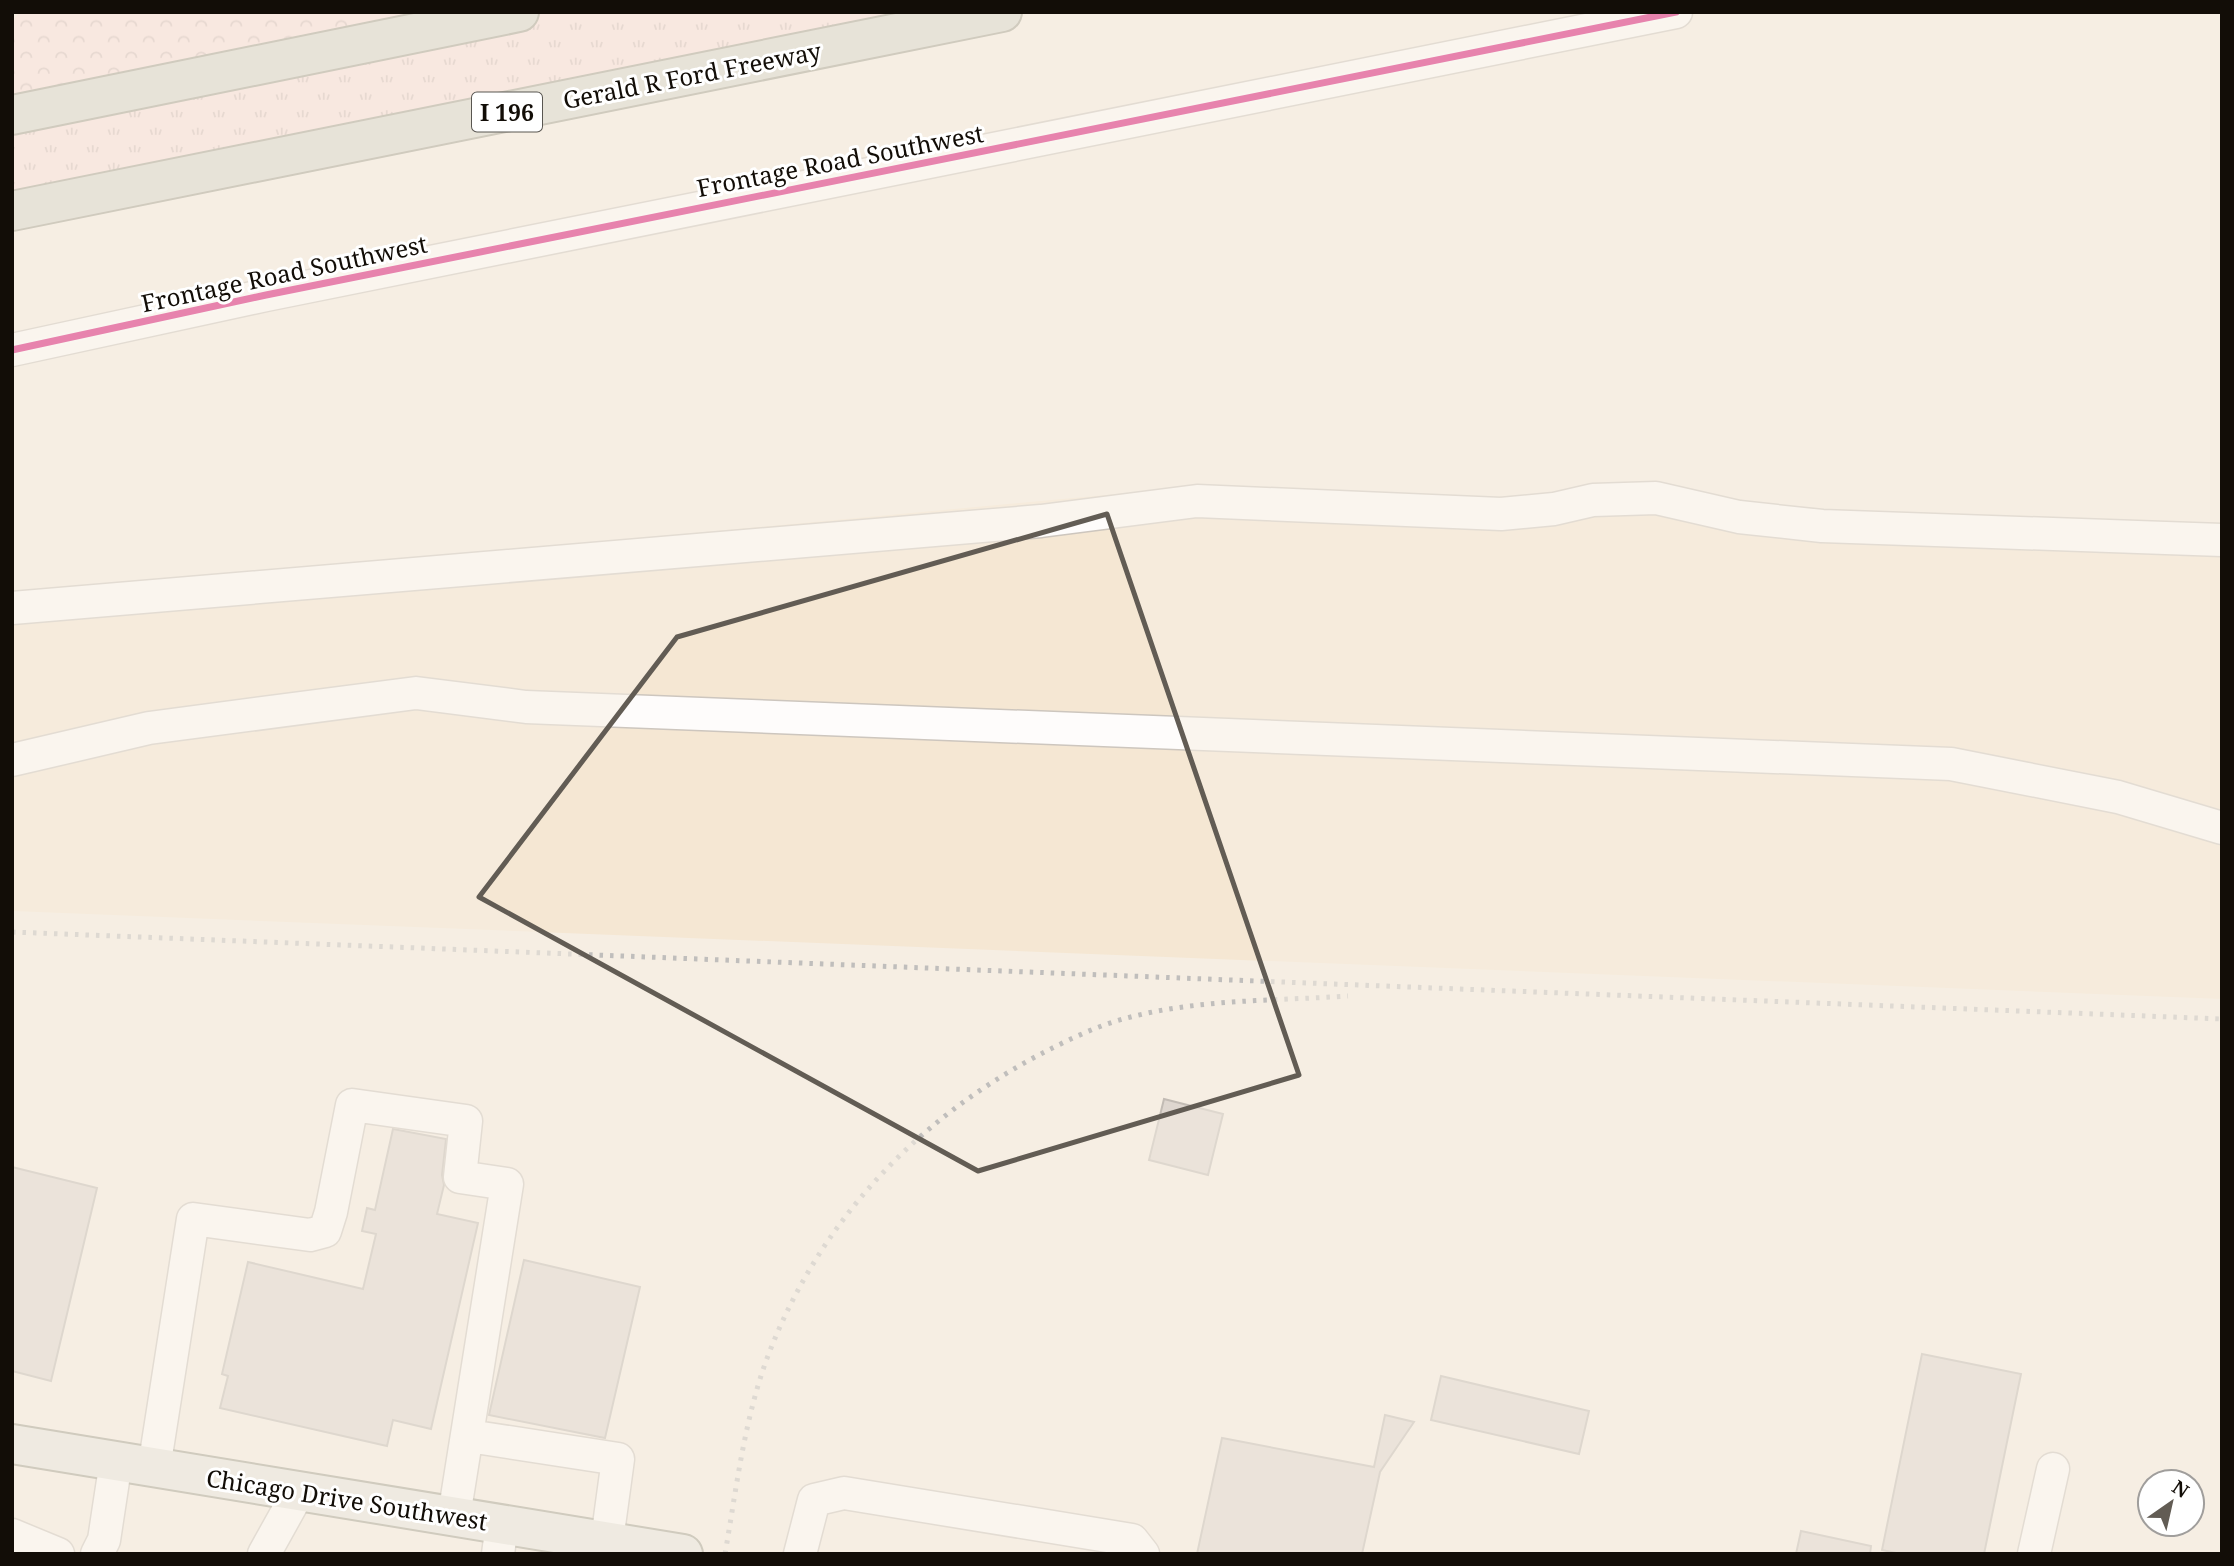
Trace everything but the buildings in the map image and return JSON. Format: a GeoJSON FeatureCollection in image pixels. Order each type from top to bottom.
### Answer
{"type":"FeatureCollection","features":[{"type":"Feature","properties":{"kind":"highway"},"geometry":{"type":"LineString","coordinates":[[12,115],[519,12]]}},
{"type":"Feature","properties":{"kind":"highway","name":"Gerald R Ford Freeway"},"geometry":{"type":"LineString","coordinates":[[12,211],[1002,12]]}},
{"type":"Feature","properties":{"kind":"main road","name":"Chicago Drive Southwest"},"geometry":{"type":"LineString","coordinates":[[12,1444],[454,1517],[500,1539],[607,1540],[683,1554]]}},
{"type":"Feature","properties":{"kind":"street","name":"Frontage Road Southwest"},"geometry":{"type":"LineString","coordinates":[[12,350],[321,284],[1676,12]]}},
{"type":"Feature","properties":{"kind":"street"},"geometry":{"type":"LineString","coordinates":[[12,608],[1041,521],[1197,501],[1501,514],[1554,509],[1593,500],[1656,498],[1738,517],[1822,526],[2222,540]]}},
{"type":"Feature","properties":{"kind":"street"},"geometry":{"type":"LineString","coordinates":[[12,760],[149,728],[416,694],[526,708],[1951,764],[2118,797],[2222,828]]}},
{"type":"Feature","properties":{"kind":"street"},"geometry":{"type":"LineString","coordinates":[[154,1468],[193,1219],[310,1235],[325,1230],[352,1105],[466,1121],[460,1177],[507,1184],[454,1517]]}},
{"type":"Feature","properties":{"kind":"street"},"geometry":{"type":"LineString","coordinates":[[469,1436],[618,1459],[607,1540]]}},
{"type":"Feature","properties":{"kind":"street"},"geometry":{"type":"LineString","coordinates":[[97,1554],[104,1540],[116,1461]]}},
{"type":"Feature","properties":{"kind":"street"},"geometry":{"type":"LineString","coordinates":[[2035,1554],[2053,1469]]}},
{"type":"Feature","properties":{"kind":"street"},"geometry":{"type":"LineString","coordinates":[[264,1554],[299,1491]]}},
{"type":"Feature","properties":{"kind":"street"},"geometry":{"type":"LineString","coordinates":[[800,1554],[814,1500],[844,1493],[1137,1547]]}},
{"type":"Feature","properties":{"kind":"street"},"geometry":{"type":"LineString","coordinates":[[12,1535],[58,1554]]}},
{"type":"Feature","properties":{"kind":"highlighted area"},"geometry":{"type":"Polygon","coordinates":[[[1107,514],[1299,1075],[978,1171],[479,897],[677,637],[1107,514]]]}},
{"type":"Feature","properties":{"kind":"shaded area"},"geometry":{"type":"Polygon","coordinates":[[[1192,487],[2222,529],[2222,999],[12,911],[12,596],[1192,487]]]}},
{"type":"Feature","properties":{"kind":"green space"},"geometry":{"type":"Polygon","coordinates":[[[20,12],[519,12],[12,116],[12,21],[20,12]]]}},
{"type":"Feature","properties":{"kind":"green space"},"geometry":{"type":"Polygon","coordinates":[[[519,12],[1002,12],[12,211],[12,115],[519,12]]]}},
{"type":"Feature","properties":{"kind":"railway"},"geometry":{"type":"LineString","coordinates":[[12,932],[2222,1019]]}},
{"type":"Feature","properties":{"kind":"railway"},"geometry":{"type":"LineString","coordinates":[[725,1554],[755,1398],[771,1348],[792,1301],[845,1217],[877,1179],[912,1144],[950,1112],[991,1083],[1046,1051],[1103,1025],[1181,1007],[1348,996]]}},
{"type":"Feature","properties":{"kind":"cycle path"},"geometry":{"type":"LineString","coordinates":[[12,350],[266,295],[1676,12]]}}]}
